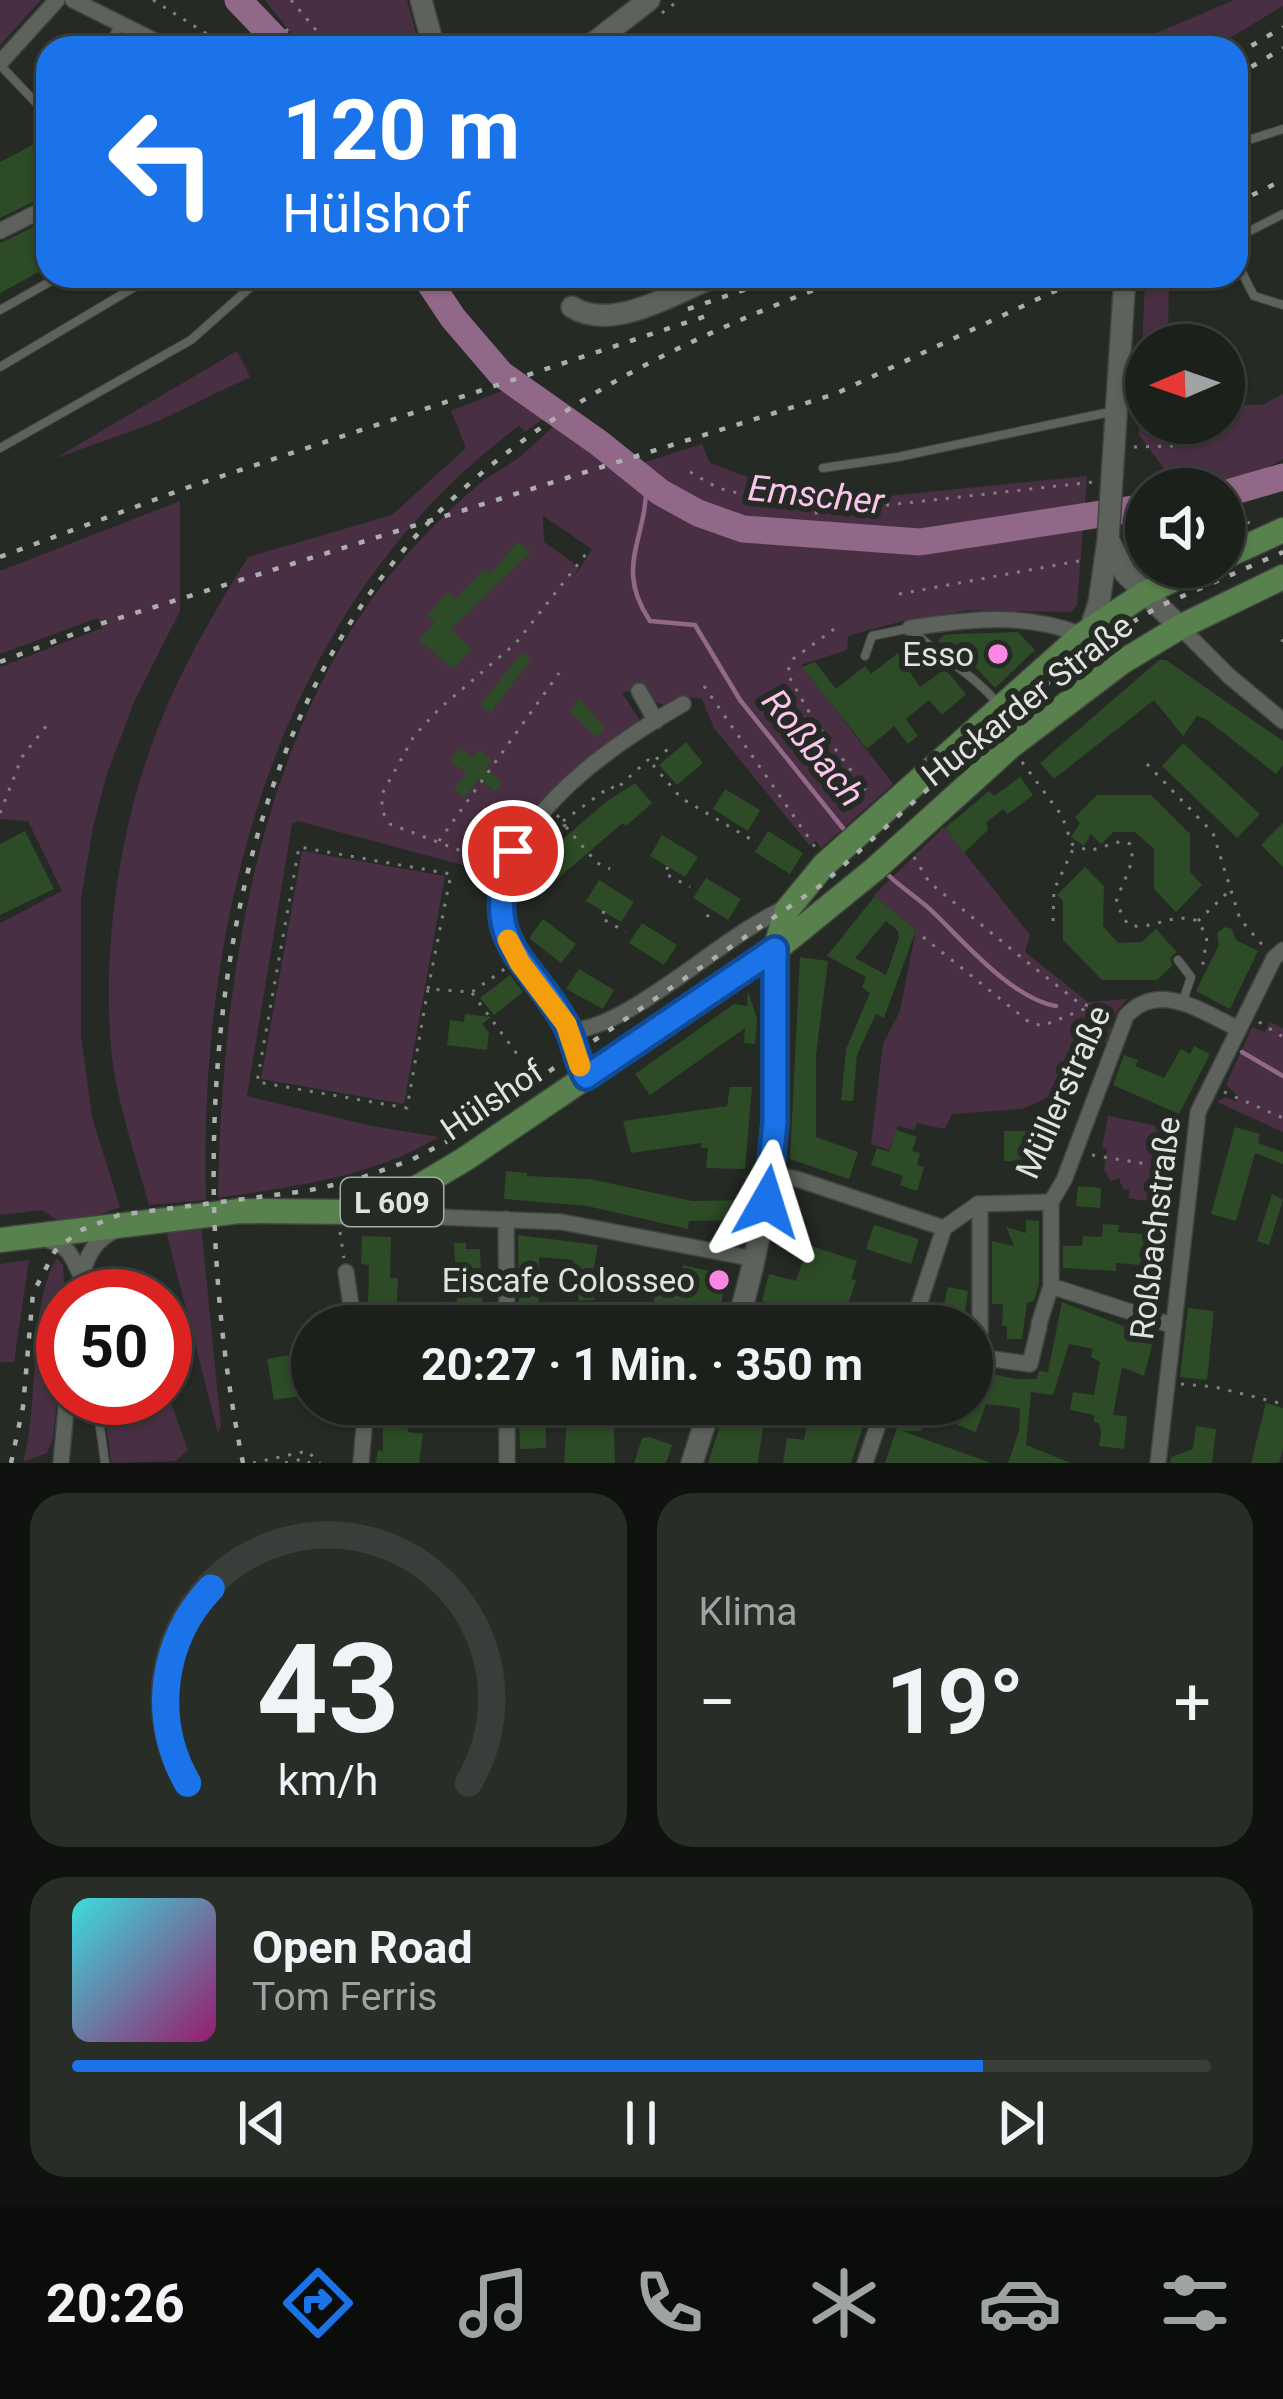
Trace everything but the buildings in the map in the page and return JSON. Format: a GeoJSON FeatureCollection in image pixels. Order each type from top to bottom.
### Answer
{"type":"FeatureCollection","features":[{"type":"Feature","properties":{"kind":"main road"},"geometry":{"type":"LineString","coordinates":[[1245,547],[1283,530]]}},
{"type":"Feature","properties":{"kind":"main road","name":"Huckarder Straße"},"geometry":{"type":"LineString","coordinates":[[775,949],[1011,746],[1122,662],[1180,627],[1283,577]]}},
{"type":"Feature","properties":{"kind":"main road","name":"Huckarder Straße"},"geometry":{"type":"LineString","coordinates":[[775,949],[790,906],[833,857],[1086,632],[1155,588]]}},
{"type":"Feature","properties":{"kind":"main road","name":"Hülshof"},"geometry":{"type":"LineString","coordinates":[[0,1240],[240,1211],[356,1212],[380,1207],[411,1192],[775,949]]}},
{"type":"Feature","properties":{"kind":"street"},"geometry":{"type":"LineString","coordinates":[[0,64],[57,0]]}},
{"type":"Feature","properties":{"kind":"street"},"geometry":{"type":"LineString","coordinates":[[73,0],[144,36]]}},
{"type":"Feature","properties":{"kind":"street"},"geometry":{"type":"LineString","coordinates":[[421,0],[431,36]]}},
{"type":"Feature","properties":{"kind":"street"},"geometry":{"type":"LineString","coordinates":[[602,36],[649,0]]}},
{"type":"Feature","properties":{"kind":"street"},"geometry":{"type":"LineString","coordinates":[[0,231],[36,212]]}},
{"type":"Feature","properties":{"kind":"street"},"geometry":{"type":"LineString","coordinates":[[572,307],[594,316],[613,315],[684,288]]}},
{"type":"Feature","properties":{"kind":"street"},"geometry":{"type":"LineString","coordinates":[[910,628],[1017,618],[1086,632],[1099,603],[1107,544],[1124,288]]}},
{"type":"Feature","properties":{"kind":"street"},"geometry":{"type":"LineString","coordinates":[[1107,544],[1118,565],[1229,676],[1283,721]]}},
{"type":"Feature","properties":{"kind":"street"},"geometry":{"type":"LineString","coordinates":[[639,691],[656,721]]}},
{"type":"Feature","properties":{"kind":"street"},"geometry":{"type":"LineString","coordinates":[[586,1077],[569,1031],[506,935],[502,905],[506,871],[513,851],[549,806],[615,749],[683,704]]}},
{"type":"Feature","properties":{"kind":"street","name":"Hülshof"},"geometry":{"type":"LineString","coordinates":[[569,1031],[606,1024],[745,928],[790,906]]}},
{"type":"Feature","properties":{"kind":"street","name":"Huckarder Straße"},"geometry":{"type":"LineString","coordinates":[[743,1305],[771,1174],[775,949]]}},
{"type":"Feature","properties":{"kind":"street","name":"Roßbachstraße"},"geometry":{"type":"LineString","coordinates":[[1158,1463],[1198,1112],[1240,1021],[1278,954]]}},
{"type":"Feature","properties":{"kind":"street","name":"Müllerstraße"},"geometry":{"type":"LineString","coordinates":[[944,1228],[980,1204],[1051,1202],[1064,1180],[1126,1016],[1143,1001],[1182,1002]]}},
{"type":"Feature","properties":{"kind":"street"},"geometry":{"type":"LineString","coordinates":[[1182,1002],[1240,1021]]}},
{"type":"Feature","properties":{"kind":"street"},"geometry":{"type":"LineString","coordinates":[[771,1174],[944,1228],[922,1305]]}},
{"type":"Feature","properties":{"kind":"street"},"geometry":{"type":"LineString","coordinates":[[411,1192],[437,1217],[586,1225],[755,1259]]}},
{"type":"Feature","properties":{"kind":"street"},"geometry":{"type":"LineString","coordinates":[[993,1359],[1030,1364],[1051,1286],[1051,1202]]}},
{"type":"Feature","properties":{"kind":"street"},"geometry":{"type":"LineString","coordinates":[[977,1305],[980,1204]]}},
{"type":"Feature","properties":{"kind":"street"},"geometry":{"type":"LineString","coordinates":[[506,1219],[506,1305]]}},
{"type":"Feature","properties":{"kind":"street"},"geometry":{"type":"LineString","coordinates":[[84,1269],[100,1238],[125,1225]]}},
{"type":"Feature","properties":{"kind":"street"},"geometry":{"type":"LineString","coordinates":[[34,1236],[63,1244],[78,1269]]}},
{"type":"Feature","properties":{"kind":"street"},"geometry":{"type":"LineString","coordinates":[[346,1272],[350,1305]]}},
{"type":"Feature","properties":{"kind":"street"},"geometry":{"type":"LineString","coordinates":[[1051,1286],[1174,1326]]}},
{"type":"Feature","properties":{"kind":"street"},"geometry":{"type":"LineString","coordinates":[[61,1463],[65,1425]]}},
{"type":"Feature","properties":{"kind":"street"},"geometry":{"type":"LineString","coordinates":[[361,1463],[364,1425]]}},
{"type":"Feature","properties":{"kind":"street"},"geometry":{"type":"LineString","coordinates":[[507,1425],[507,1463]]}},
{"type":"Feature","properties":{"kind":"street"},"geometry":{"type":"LineString","coordinates":[[692,1463],[704,1425]]}},
{"type":"Feature","properties":{"kind":"street"},"geometry":{"type":"LineString","coordinates":[[865,1463],[878,1425]]}},
{"type":"Feature","properties":{"kind":"lane"},"geometry":{"type":"LineString","coordinates":[[114,36],[120,24]]}},
{"type":"Feature","properties":{"kind":"lane"},"geometry":{"type":"LineString","coordinates":[[0,64],[36,103]]}},
{"type":"Feature","properties":{"kind":"lane"},"geometry":{"type":"LineString","coordinates":[[1248,140],[1283,129]]}},
{"type":"Feature","properties":{"kind":"lane"},"geometry":{"type":"LineString","coordinates":[[1248,232],[1283,214]]}},
{"type":"Feature","properties":{"kind":"lane"},"geometry":{"type":"LineString","coordinates":[[1248,285],[1255,296],[1283,304]]}},
{"type":"Feature","properties":{"kind":"lane"},"geometry":{"type":"LineString","coordinates":[[0,310],[39,288]]}},
{"type":"Feature","properties":{"kind":"lane"},"geometry":{"type":"LineString","coordinates":[[0,367],[133,288]]}},
{"type":"Feature","properties":{"kind":"lane"},"geometry":{"type":"LineString","coordinates":[[0,448],[190,340],[248,288]]}},
{"type":"Feature","properties":{"kind":"lane"},"geometry":{"type":"LineString","coordinates":[[823,468],[1118,412]]}},
{"type":"Feature","properties":{"kind":"lane"},"geometry":{"type":"LineString","coordinates":[[865,656],[872,636],[910,628],[933,651],[976,677],[1001,706]]}},
{"type":"Feature","properties":{"kind":"lane"},"geometry":{"type":"LineString","coordinates":[[1178,960],[1191,977],[1182,1002]]}},
{"type":"Feature","properties":{"kind":"lane"},"geometry":{"type":"LineString","coordinates":[[100,1425],[105,1463]]}},
{"type":"Feature","properties":{"kind":"path"},"geometry":{"type":"LineString","coordinates":[[153,0],[210,36]]}},
{"type":"Feature","properties":{"kind":"path"},"geometry":{"type":"LineString","coordinates":[[291,0],[321,36]]}},
{"type":"Feature","properties":{"kind":"path"},"geometry":{"type":"LineString","coordinates":[[286,29],[292,36]]}},
{"type":"Feature","properties":{"kind":"path"},"geometry":{"type":"LineString","coordinates":[[1126,448],[1173,446]]}},
{"type":"Feature","properties":{"kind":"path"},"geometry":{"type":"LineString","coordinates":[[690,472],[718,488],[816,513],[1113,483]]}},
{"type":"Feature","properties":{"kind":"path"},"geometry":{"type":"LineString","coordinates":[[1245,524],[1258,520]]}},
{"type":"Feature","properties":{"kind":"path"},"geometry":{"type":"LineString","coordinates":[[899,594],[1107,544]]}},
{"type":"Feature","properties":{"kind":"path"},"geometry":{"type":"LineString","coordinates":[[506,871],[404,831],[385,818],[380,803],[424,724],[516,643],[590,550]]}},
{"type":"Feature","properties":{"kind":"path"},"geometry":{"type":"LineString","coordinates":[[834,629],[793,659],[787,673],[813,719],[884,811]]}},
{"type":"Feature","properties":{"kind":"path"},"geometry":{"type":"LineString","coordinates":[[437,843],[559,673]]}},
{"type":"Feature","properties":{"kind":"path"},"geometry":{"type":"LineString","coordinates":[[704,686],[804,827],[833,857]]}},
{"type":"Feature","properties":{"kind":"path"},"geometry":{"type":"LineString","coordinates":[[0,812],[22,757],[52,720]]}},
{"type":"Feature","properties":{"kind":"path"},"geometry":{"type":"LineString","coordinates":[[1011,746],[1062,816],[1074,845],[1089,851],[1114,842],[1130,844],[1132,862],[1116,903],[1128,925],[1144,928],[1182,916],[1198,921],[1208,937],[1200,978]]}},
{"type":"Feature","properties":{"kind":"path"},"geometry":{"type":"LineString","coordinates":[[652,763],[669,748]]}},
{"type":"Feature","properties":{"kind":"path"},"geometry":{"type":"LineString","coordinates":[[610,869],[597,863],[563,824],[611,786],[615,790],[649,760],[680,798],[752,840]]}},
{"type":"Feature","properties":{"kind":"path"},"geometry":{"type":"LineString","coordinates":[[1147,764],[1209,828],[1240,919],[1278,954]]}},
{"type":"Feature","properties":{"kind":"path"},"geometry":{"type":"LineString","coordinates":[[1167,784],[1174,777]]}},
{"type":"Feature","properties":{"kind":"path"},"geometry":{"type":"LineString","coordinates":[[1209,828],[1217,819]]}},
{"type":"Feature","properties":{"kind":"path"},"geometry":{"type":"LineString","coordinates":[[1053,920],[1054,890],[1074,845]]}},
{"type":"Feature","properties":{"kind":"path"},"geometry":{"type":"LineString","coordinates":[[299,847],[451,874],[428,989],[406,1108],[257,1082],[299,847]]}},
{"type":"Feature","properties":{"kind":"path"},"geometry":{"type":"LineString","coordinates":[[897,848],[929,881],[1089,1008],[1126,1016]]}},
{"type":"Feature","properties":{"kind":"path"},"geometry":{"type":"LineString","coordinates":[[668,866],[664,873],[690,887]]}},
{"type":"Feature","properties":{"kind":"path"},"geometry":{"type":"LineString","coordinates":[[1198,921],[1230,890]]}},
{"type":"Feature","properties":{"kind":"path"},"geometry":{"type":"LineString","coordinates":[[707,917],[712,910]]}},
{"type":"Feature","properties":{"kind":"path"},"geometry":{"type":"LineString","coordinates":[[604,911],[601,918],[626,932]]}},
{"type":"Feature","properties":{"kind":"path"},"geometry":{"type":"LineString","coordinates":[[923,937],[1029,1022],[1042,1026],[1089,1008]]}},
{"type":"Feature","properties":{"kind":"path"},"geometry":{"type":"LineString","coordinates":[[428,989],[472,992],[518,959]]}},
{"type":"Feature","properties":{"kind":"path"},"geometry":{"type":"LineString","coordinates":[[472,992],[517,1054]]}},
{"type":"Feature","properties":{"kind":"path"},"geometry":{"type":"LineString","coordinates":[[1240,1021],[1283,1036]]}},
{"type":"Feature","properties":{"kind":"path"},"geometry":{"type":"LineString","coordinates":[[1210,1085],[1283,1118]]}},
{"type":"Feature","properties":{"kind":"path"},"geometry":{"type":"LineString","coordinates":[[1084,1154],[1179,1169]]}},
{"type":"Feature","properties":{"kind":"path"},"geometry":{"type":"LineString","coordinates":[[388,1224],[420,1225]]}},
{"type":"Feature","properties":{"kind":"path"},"geometry":{"type":"LineString","coordinates":[[340,1237],[346,1272]]}},
{"type":"Feature","properties":{"kind":"path"},"geometry":{"type":"LineString","coordinates":[[1167,1382],[1215,1387],[1283,1404]]}},
{"type":"Feature","properties":{"kind":"path"},"geometry":{"type":"LineString","coordinates":[[253,1463],[307,1451],[320,1463]]}},
{"type":"Feature","properties":{"kind":"path"},"geometry":{"type":"LineString","coordinates":[[285,1463],[303,1459],[310,1463]]}},
{"type":"Feature","properties":{"kind":"shaded area"},"geometry":{"type":"Polygon","coordinates":[[[0,0],[41,0],[0,45],[0,0]]]}},
{"type":"Feature","properties":{"kind":"shaded area"},"geometry":{"type":"Polygon","coordinates":[[[265,0],[407,0],[417,36],[293,36],[265,0]]]}},
{"type":"Feature","properties":{"kind":"shaded area"},"geometry":{"type":"Polygon","coordinates":[[[1234,0],[1283,0],[1283,6],[1233,36],[1149,36],[1234,0]]]}},
{"type":"Feature","properties":{"kind":"shaded area"},"geometry":{"type":"Polygon","coordinates":[[[1145,288],[1169,288],[1168,324],[1143,324],[1145,288]]]}},
{"type":"Feature","properties":{"kind":"shaded area"},"geometry":{"type":"Polygon","coordinates":[[[237,351],[250,377],[156,422],[54,459],[237,351]]]}},
{"type":"Feature","properties":{"kind":"shaded area"},"geometry":{"type":"Polygon","coordinates":[[[512,387],[549,415],[525,432],[519,426],[436,498],[368,581],[312,673],[270,772],[238,876],[218,983],[207,1092],[206,1200],[149,1205],[115,1078],[110,958],[125,840],[145,764],[167,706],[248,557],[392,515],[466,448],[451,411],[512,387]]]}},
{"type":"Feature","properties":{"kind":"shaded area"},"geometry":{"type":"Polygon","coordinates":[[[1283,394],[1283,459],[1245,474],[1245,468],[1164,468],[1146,444],[1245,444],[1245,405],[1262,405],[1283,394]]]}},
{"type":"Feature","properties":{"kind":"shaded area"},"geometry":{"type":"Polygon","coordinates":[[[560,422],[620,470],[702,444],[710,463],[817,503],[1087,476],[1077,605],[1071,612],[970,610],[903,621],[848,636],[847,650],[801,665],[893,784],[821,848],[816,841],[809,845],[714,728],[702,699],[684,697],[664,705],[654,701],[643,686],[622,693],[639,719],[631,738],[566,790],[504,876],[298,821],[292,824],[247,1096],[439,1137],[359,1171],[218,1198],[229,1021],[242,931],[262,842],[289,756],[326,675],[372,599],[455,505],[560,422]],[[543,516],[544,542],[579,567],[571,582],[592,549],[543,516]]]}},
{"type":"Feature","properties":{"kind":"shaded area"},"geometry":{"type":"Polygon","coordinates":[[[180,501],[180,611],[134,702],[107,774],[81,899],[81,1035],[92,1117],[120,1207],[82,1221],[60,1222],[42,1210],[0,1215],[0,923],[62,891],[28,821],[0,819],[0,667],[102,628],[98,618],[0,654],[0,571],[180,501]]]}},
{"type":"Feature","properties":{"kind":"shaded area"},"geometry":{"type":"Polygon","coordinates":[[[944,827],[1030,935],[1025,952],[1088,1002],[1127,999],[1117,1011],[1106,1043],[1091,1044],[1077,1085],[1022,1109],[952,1114],[945,1129],[917,1123],[914,1130],[898,1126],[889,1150],[871,1144],[883,1044],[900,1011],[916,930],[874,895],[944,827]]]}},
{"type":"Feature","properties":{"kind":"shaded area"},"geometry":{"type":"Polygon","coordinates":[[[302,851],[445,876],[404,1104],[261,1079],[302,851]]]}},
{"type":"Feature","properties":{"kind":"shaded area"},"geometry":{"type":"Polygon","coordinates":[[[1270,1022],[1283,1028],[1283,1132],[1217,1102],[1225,1097],[1236,1101],[1238,1096],[1226,1085],[1252,1027],[1265,1032],[1270,1022]]]}},
{"type":"Feature","properties":{"kind":"shaded area"},"geometry":{"type":"Polygon","coordinates":[[[1108,1116],[1173,1129],[1167,1160],[1170,1172],[1155,1171],[1161,1179],[1157,1203],[1128,1198],[1130,1189],[1123,1190],[1119,1178],[1110,1181],[1104,1169],[1107,1149],[1102,1148],[1108,1116]]]}},
{"type":"Feature","properties":{"kind":"shaded area"},"geometry":{"type":"Polygon","coordinates":[[[201,1225],[218,1433],[192,1332],[192,1269],[176,1269],[166,1231],[201,1225]]]}},
{"type":"Feature","properties":{"kind":"shaded area"},"geometry":{"type":"Polygon","coordinates":[[[29,1260],[14,1362],[0,1362],[0,1264],[29,1260]]]}},
{"type":"Feature","properties":{"kind":"shaded area"},"geometry":{"type":"Polygon","coordinates":[[[36,1351],[36,1425],[54,1425],[53,1439],[47,1453],[23,1462],[36,1351]]]}},
{"type":"Feature","properties":{"kind":"shaded area"},"geometry":{"type":"Polygon","coordinates":[[[106,1425],[179,1425],[188,1450],[176,1461],[111,1463],[106,1425]]]}},
{"type":"Feature","properties":{"kind":"waterway","name":"Emscher"},"geometry":{"type":"LineString","coordinates":[[238,0],[272,36]]}},
{"type":"Feature","properties":{"kind":"waterway","name":"Emscher"},"geometry":{"type":"LineString","coordinates":[[433,288],[501,374],[660,492],[698,513],[743,529],[920,542],[1125,510]]}},
{"type":"Feature","properties":{"kind":"waterway","name":"Emscher"},"geometry":{"type":"LineString","coordinates":[[1245,488],[1283,477]]}},
{"type":"Feature","properties":{"kind":"waterway","name":"Roßbach"},"geometry":{"type":"LineString","coordinates":[[646,483],[633,568],[639,602],[650,621],[695,625],[740,700],[846,832]]}},
{"type":"Feature","properties":{"kind":"waterway","name":"Roßbach"},"geometry":{"type":"LineString","coordinates":[[883,870],[1007,981],[1056,1006]]}},
{"type":"Feature","properties":{"kind":"waterway","name":"Roßbach"},"geometry":{"type":"LineString","coordinates":[[1242,1052],[1283,1076]]}},
{"type":"Feature","properties":{"kind":"railway"},"geometry":{"type":"LineString","coordinates":[[1248,48],[1283,27]]}},
{"type":"Feature","properties":{"kind":"railway"},"geometry":{"type":"LineString","coordinates":[[1248,69],[1283,48]]}},
{"type":"Feature","properties":{"kind":"railway"},"geometry":{"type":"LineString","coordinates":[[1248,197],[1283,180]]}},
{"type":"Feature","properties":{"kind":"railway"},"geometry":{"type":"LineString","coordinates":[[688,309],[750,288]]}},
{"type":"Feature","properties":{"kind":"railway"},"geometry":{"type":"LineString","coordinates":[[243,1463],[224,1343],[214,1217],[216,1086],[231,956],[259,829],[303,710],[364,601],[444,507],[489,467],[584,399],[635,370],[820,288]]}},
{"type":"Feature","properties":{"kind":"railway"},"geometry":{"type":"LineString","coordinates":[[0,662],[100,624],[835,394],[1061,288]]}},
{"type":"Feature","properties":{"kind":"railway"},"geometry":{"type":"LineString","coordinates":[[0,557],[189,487],[712,314]]}},
{"type":"Feature","properties":{"kind":"railway"},"geometry":{"type":"LineString","coordinates":[[11,1463],[23,1407],[33,1293],[55,1251],[79,1231],[119,1215],[352,1181],[446,1142],[824,883],[1025,701],[1105,638],[1160,606],[1283,552]]}},
{"type":"Feature","properties":{"kind":"slow traffic"},"geometry":{"type":"LineString","coordinates":[[508,940],[566,1024],[580,1066]]}},
{"type":"Feature","properties":{"kind":"place","name":"Esso"},"geometry":{"type":"Point","coordinates":[998,654]}},
{"type":"Feature","properties":{"kind":"place","name":"Eiscafe Colosseo"},"geometry":{"type":"Point","coordinates":[719,1280]}},
{"type":"Feature","properties":{"kind":"route"},"geometry":{"type":"LineString","coordinates":[[513,851],[504,876],[506,935],[520,963],[566,1024],[586,1077],[775,949],[775,1122],[767,1202]]}}]}
